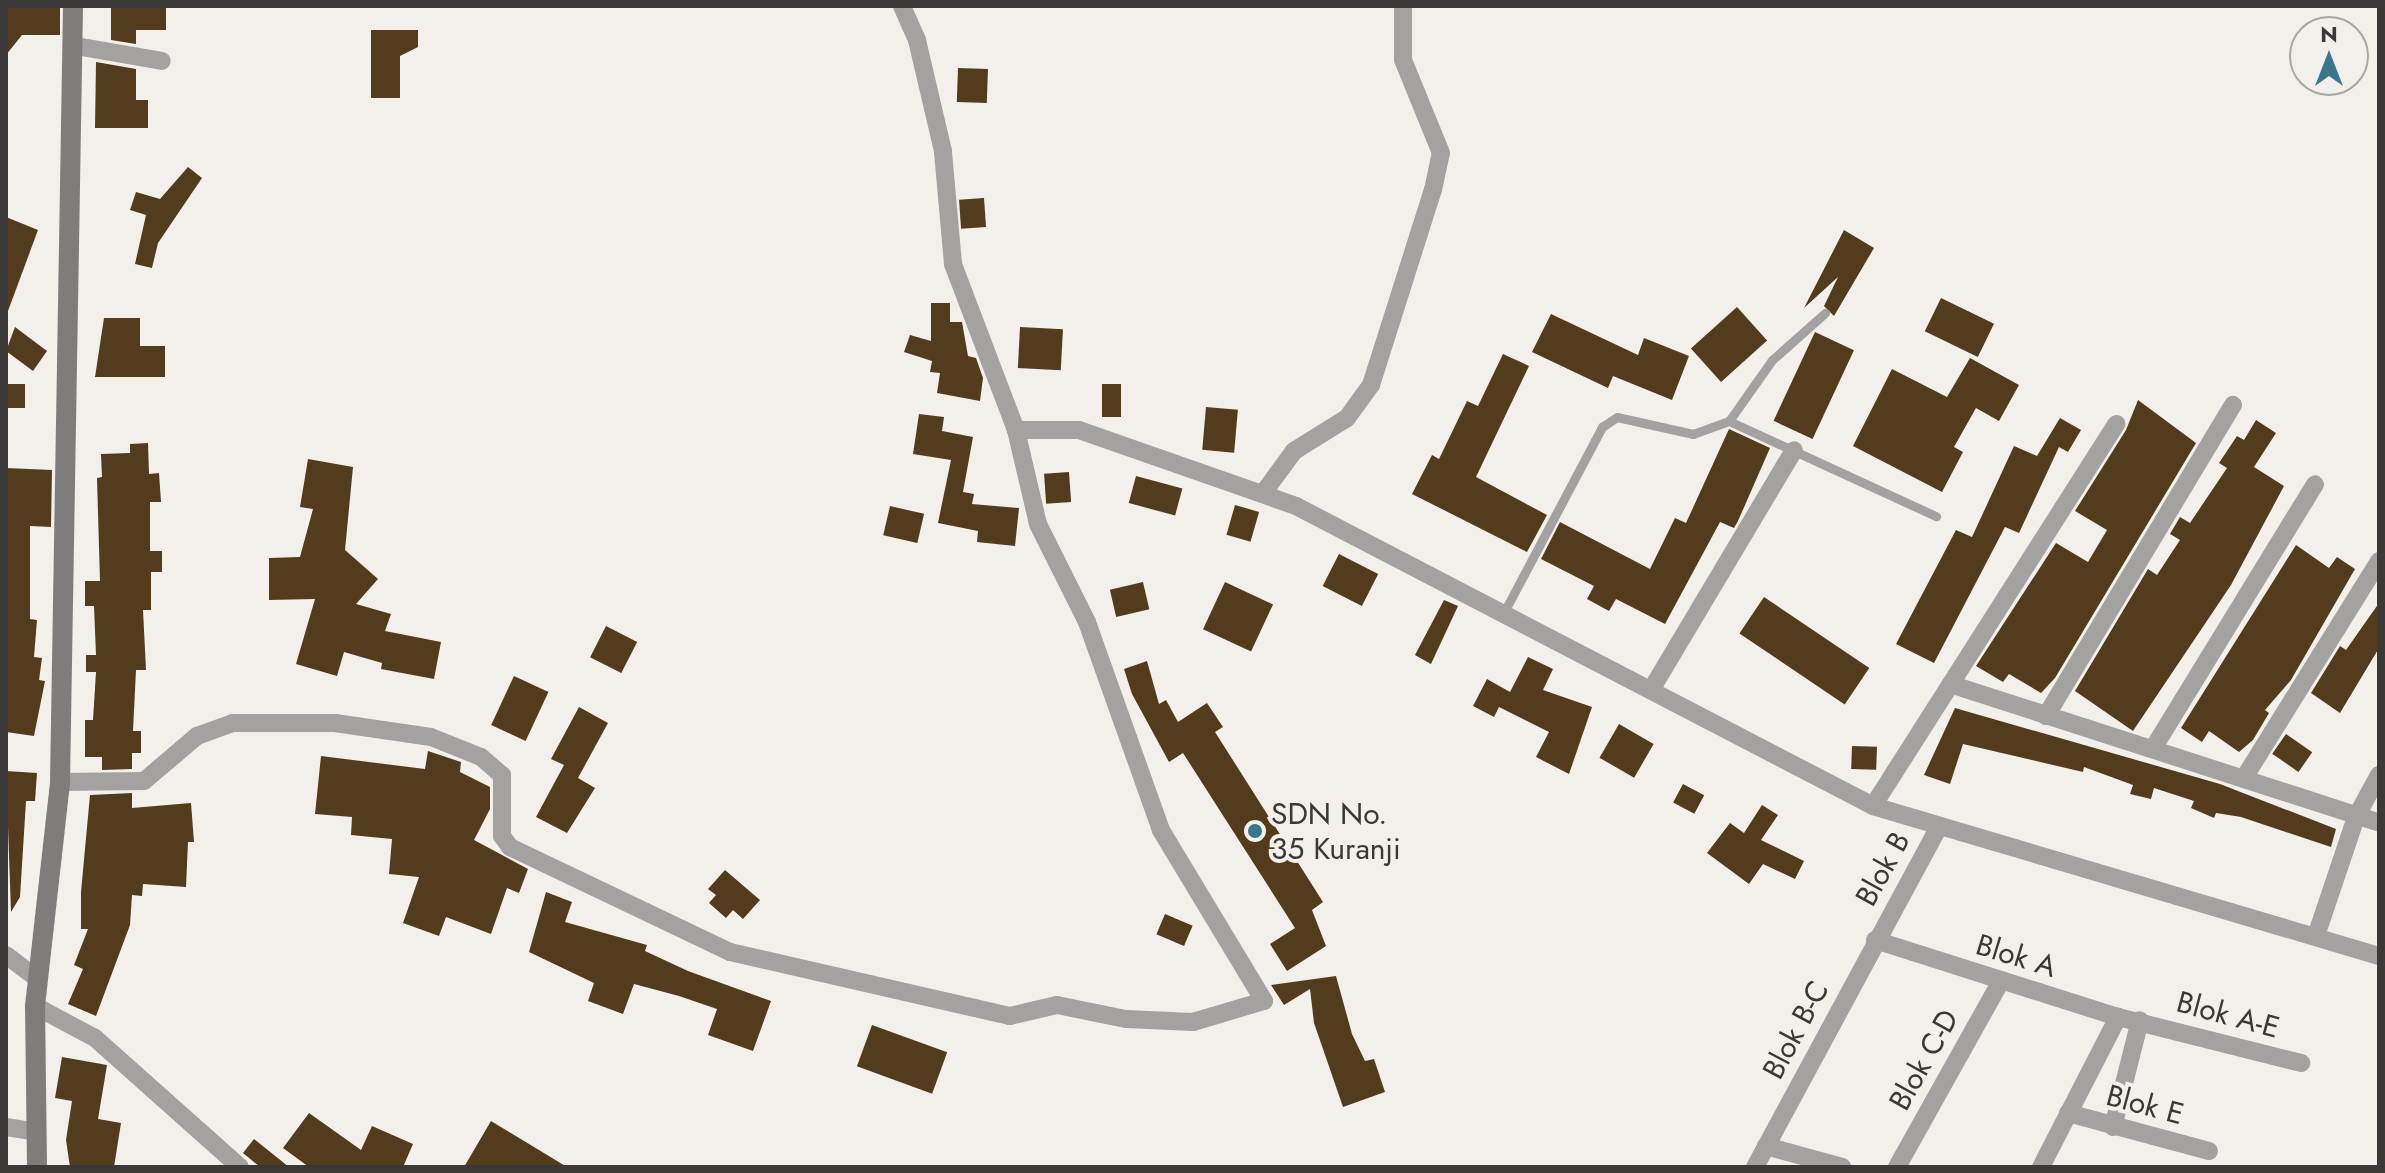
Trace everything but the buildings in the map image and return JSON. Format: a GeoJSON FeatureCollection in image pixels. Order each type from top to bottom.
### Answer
{"type":"FeatureCollection","features":[{"type":"Feature","properties":{"kind":"street"},"geometry":{"type":"LineString","coordinates":[[37,1167],[35,1006],[60,782],[76,46],[73,6]]}},
{"type":"Feature","properties":{"kind":"street"},"geometry":{"type":"LineString","coordinates":[[60,782],[144,781],[197,736],[232,723],[335,723],[431,737],[481,757],[502,775],[502,836],[510,847],[730,952],[1010,1016],[1057,1005],[1126,1019],[1193,1022],[1249,1010],[1265,997],[1161,830],[1087,622],[1038,524],[1016,430],[953,264],[943,151],[917,40],[902,6]]}},
{"type":"Feature","properties":{"kind":"street"},"geometry":{"type":"LineString","coordinates":[[1264,492],[1294,451],[1347,418],[1371,385],[1433,190],[1441,153],[1403,60],[1403,6]]}},
{"type":"Feature","properties":{"kind":"street"},"geometry":{"type":"LineString","coordinates":[[76,46],[162,61]]}},
{"type":"Feature","properties":{"kind":"street"},"geometry":{"type":"LineString","coordinates":[[2046,716],[2233,405]]}},
{"type":"Feature","properties":{"kind":"street"},"geometry":{"type":"LineString","coordinates":[[1873,806],[1953,685],[2116,424]]}},
{"type":"Feature","properties":{"kind":"street"},"geometry":{"type":"LineString","coordinates":[[1016,430],[1079,430],[1264,492],[1345,528],[1503,614],[1873,806],[2379,956]]}},
{"type":"Feature","properties":{"kind":"street"},"geometry":{"type":"LineString","coordinates":[[1651,690],[1794,450]]}},
{"type":"Feature","properties":{"kind":"street"},"geometry":{"type":"LineString","coordinates":[[2154,747],[2315,484]]}},
{"type":"Feature","properties":{"kind":"street"},"geometry":{"type":"LineString","coordinates":[[2244,778],[2379,561]]}},
{"type":"Feature","properties":{"kind":"street"},"geometry":{"type":"LineString","coordinates":[[1953,685],[2154,747],[2379,823]]}},
{"type":"Feature","properties":{"kind":"street"},"geometry":{"type":"LineString","coordinates":[[2316,936],[2356,817],[2379,775]]}},
{"type":"Feature","properties":{"kind":"street","name":"Blok B"},"geometry":{"type":"LineString","coordinates":[[1875,940],[1939,826]]}},
{"type":"Feature","properties":{"kind":"street","name":"Blok A"},"geometry":{"type":"LineString","coordinates":[[1875,940],[2118,1017],[2140,1020]]}},
{"type":"Feature","properties":{"kind":"street","name":"Blok B-C"},"geometry":{"type":"LineString","coordinates":[[1766,1146],[1875,940]]}},
{"type":"Feature","properties":{"kind":"street"},"geometry":{"type":"LineString","coordinates":[[6,955],[38,979]]}},
{"type":"Feature","properties":{"kind":"street","name":"Blok C-D"},"geometry":{"type":"LineString","coordinates":[[1897,1167],[2001,981]]}},
{"type":"Feature","properties":{"kind":"street"},"geometry":{"type":"LineString","coordinates":[[35,1006],[95,1038],[240,1167]]}},
{"type":"Feature","properties":{"kind":"street"},"geometry":{"type":"LineString","coordinates":[[2041,1167],[2118,1017]]}},
{"type":"Feature","properties":{"kind":"street"},"geometry":{"type":"LineString","coordinates":[[2113,1127],[2140,1020]]}},
{"type":"Feature","properties":{"kind":"street","name":"Blok A-E"},"geometry":{"type":"LineString","coordinates":[[2140,1020],[2301,1063]]}},
{"type":"Feature","properties":{"kind":"street","name":"Blok E"},"geometry":{"type":"LineString","coordinates":[[2068,1113],[2209,1151]]}},
{"type":"Feature","properties":{"kind":"street"},"geometry":{"type":"LineString","coordinates":[[6,1127],[36,1132]]}},
{"type":"Feature","properties":{"kind":"street"},"geometry":{"type":"LineString","coordinates":[[1755,1167],[1766,1146],[1842,1167]]}},
{"type":"Feature","properties":{"kind":"lane"},"geometry":{"type":"LineString","coordinates":[[1503,614],[1602,427],[1617,417],[1636,417],[1693,434],[1729,421],[1772,360],[1825,313]]}},
{"type":"Feature","properties":{"kind":"lane"},"geometry":{"type":"LineString","coordinates":[[1729,421],[1936,516]]}},
{"type":"Feature","properties":{"kind":"place","name":"SDN No. 35 Kuranji"},"geometry":{"type":"Point","coordinates":[1255,831]}}]}
